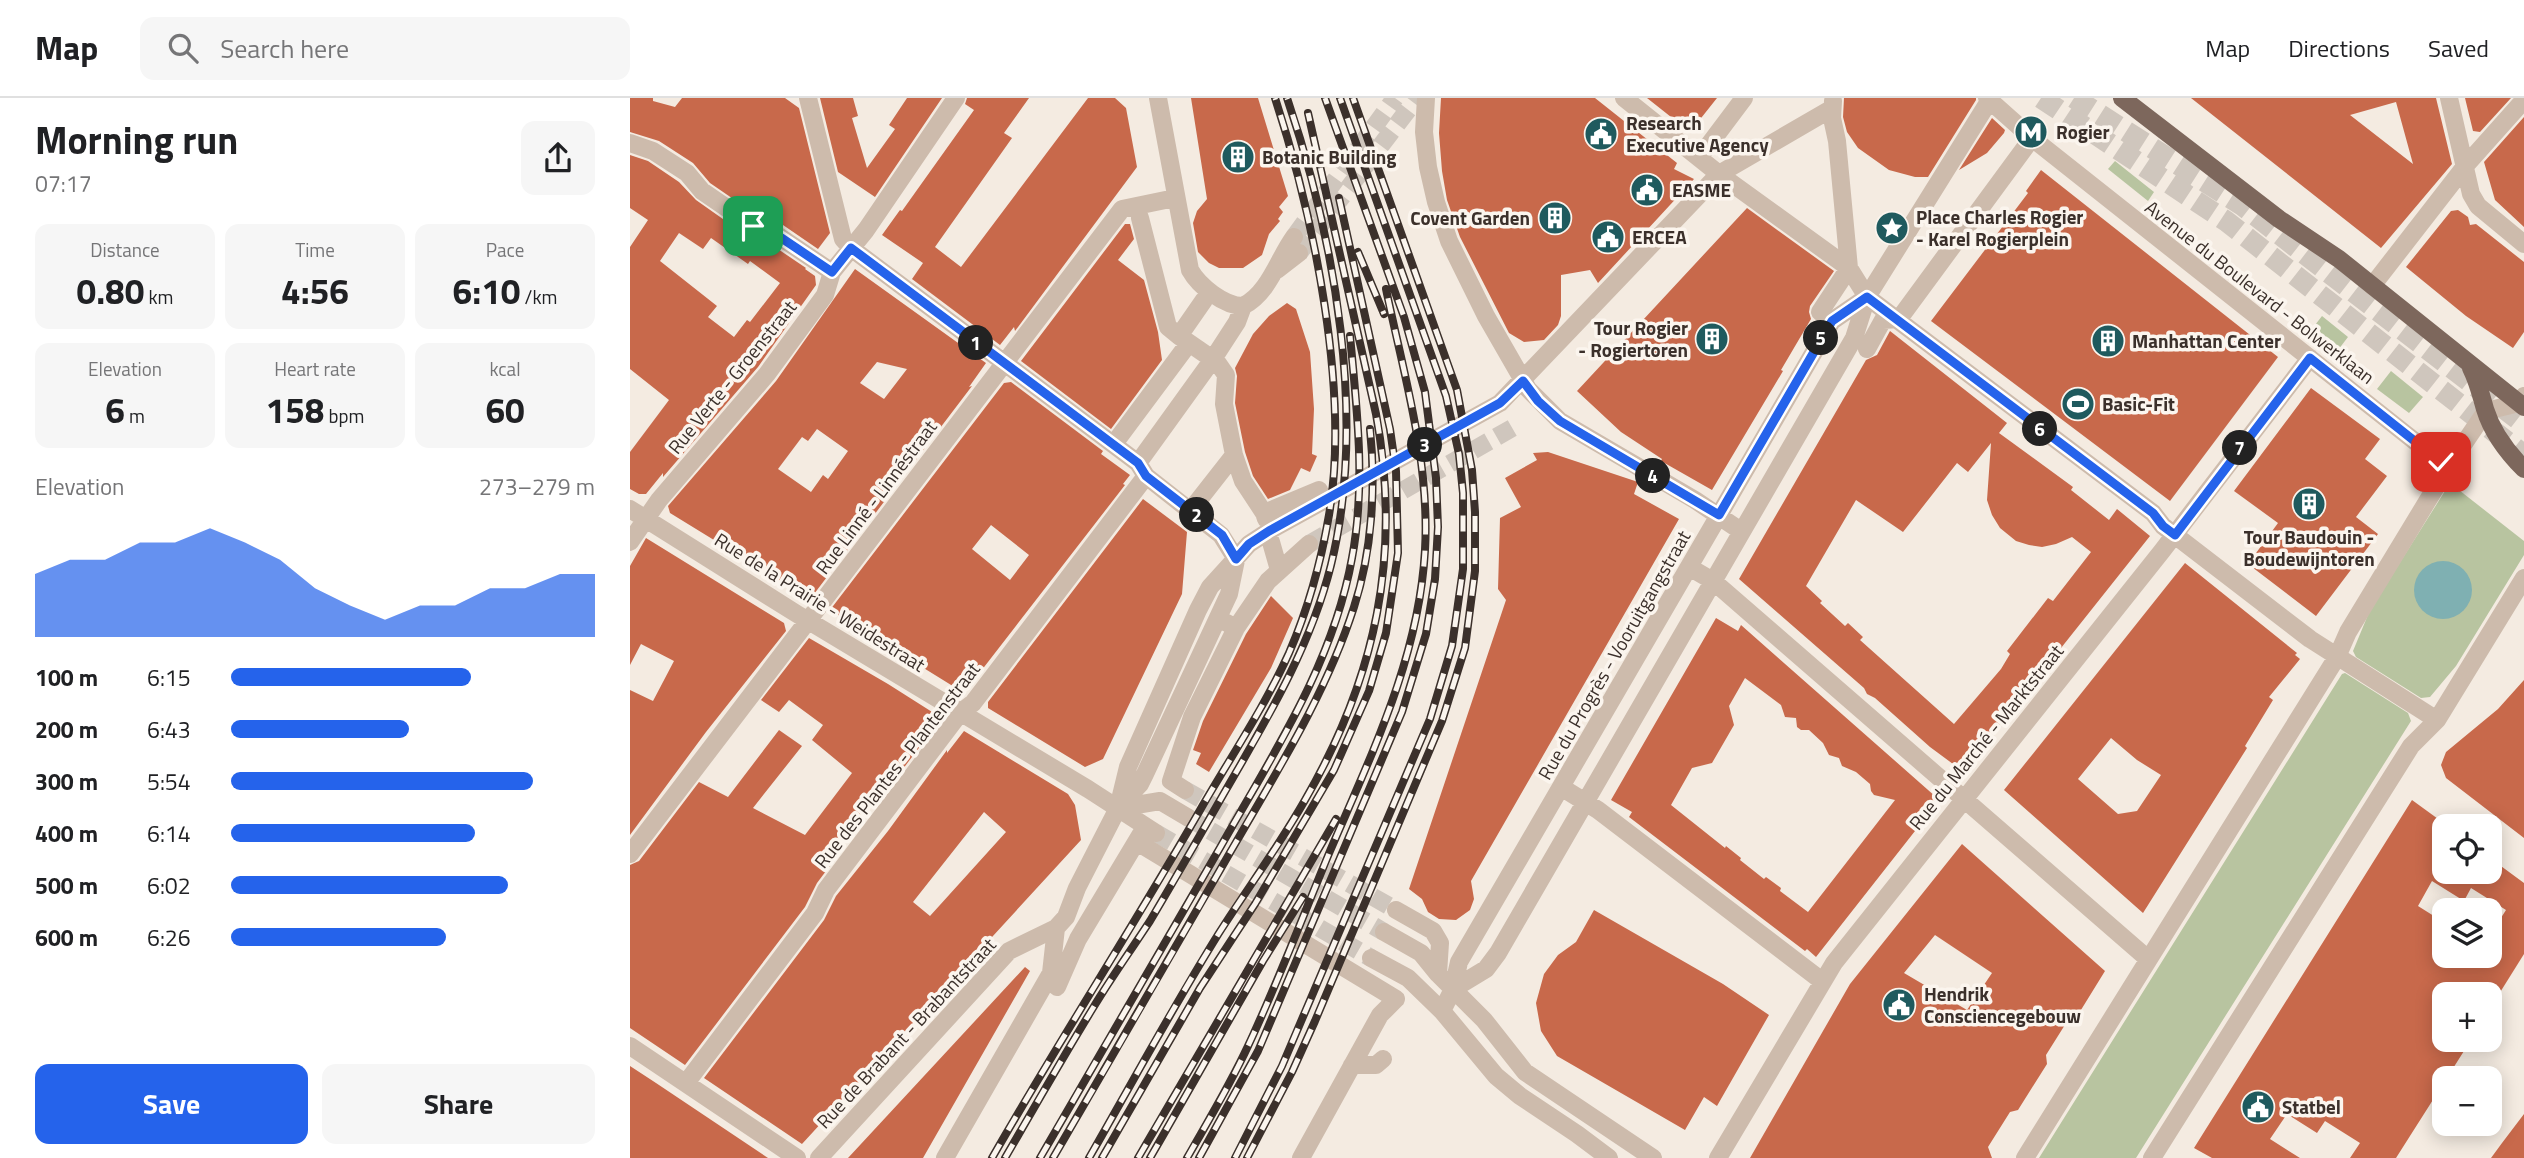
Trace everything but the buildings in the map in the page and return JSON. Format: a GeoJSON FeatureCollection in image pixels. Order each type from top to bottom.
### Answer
{"type":"FeatureCollection","features":[{"type":"Feature","properties":{"kind":"main road"},"geometry":{"type":"LineString","coordinates":[[2122,98],[2279,219],[2339,260],[2469,365],[2522,402]]}},
{"type":"Feature","properties":{"kind":"main road"},"geometry":{"type":"LineString","coordinates":[[2469,365],[2481,390],[2486,411],[2507,450],[2524,469]]}},
{"type":"Feature","properties":{"kind":"street"},"geometry":{"type":"LineString","coordinates":[[808,98],[843,239],[851,248],[1142,469],[1222,535],[1236,559]]}},
{"type":"Feature","properties":{"kind":"street","name":"Rue Verte - Groenstraat"},"geometry":{"type":"LineString","coordinates":[[630,542],[638,514],[659,500],[767,374],[825,295],[832,272],[956,98]]}},
{"type":"Feature","properties":{"kind":"street"},"geometry":{"type":"LineString","coordinates":[[1158,98],[1188,263],[1194,277],[1230,303],[1243,306]]}},
{"type":"Feature","properties":{"kind":"street"},"geometry":{"type":"LineString","coordinates":[[1426,98],[1425,144],[1440,215],[1464,272],[1523,381],[1538,401],[1560,421],[1719,515],[1741,531]]}},
{"type":"Feature","properties":{"kind":"street"},"geometry":{"type":"LineString","coordinates":[[1623,98],[1720,174],[1849,268],[1867,297],[2142,504],[2175,535],[2310,639],[2437,720]]}},
{"type":"Feature","properties":{"kind":"street"},"geometry":{"type":"LineString","coordinates":[[1699,158],[1744,98]]}},
{"type":"Feature","properties":{"kind":"street"},"geometry":{"type":"LineString","coordinates":[[2449,98],[2471,194],[2477,206],[2524,244]]}},
{"type":"Feature","properties":{"kind":"street"},"geometry":{"type":"LineString","coordinates":[[1453,989],[1486,969],[1498,953],[1854,338],[1867,297],[1989,99]]}},
{"type":"Feature","properties":{"kind":"street","name":"Avenue du Boulevard - Bolwerklaan"},"geometry":{"type":"LineString","coordinates":[[1989,99],[2053,155],[2310,358],[2434,464]]}},
{"type":"Feature","properties":{"kind":"street"},"geometry":{"type":"LineString","coordinates":[[2372,286],[2466,165],[2524,100]]}},
{"type":"Feature","properties":{"kind":"street"},"geometry":{"type":"LineString","coordinates":[[945,1158],[1051,973],[1056,928],[1066,918],[1077,888],[1118,808],[1140,784],[1229,594],[1236,559],[1249,544],[1500,403],[1720,174],[1832,104],[1849,268],[1821,312]]}},
{"type":"Feature","properties":{"kind":"street"},"geometry":{"type":"LineString","coordinates":[[1899,319],[2032,138]]}},
{"type":"Feature","properties":{"kind":"street"},"geometry":{"type":"LineString","coordinates":[[630,143],[653,151],[687,173],[702,191],[753,226],[777,235],[832,272]]}},
{"type":"Feature","properties":{"kind":"street","name":"Rue Linné - Linnéstraat"},"geometry":{"type":"LineString","coordinates":[[630,854],[1122,209],[1175,198]]}},
{"type":"Feature","properties":{"kind":"street"},"geometry":{"type":"LineString","coordinates":[[1140,218],[1168,327],[1213,359],[1226,375],[1224,404],[1234,455],[1243,481],[1265,516],[1319,490]]}},
{"type":"Feature","properties":{"kind":"street","name":"Rue des Plantes - Plantenstraat"},"geometry":{"type":"LineString","coordinates":[[686,1083],[815,913],[833,880],[960,713],[973,703],[1142,469],[1237,322],[1243,306],[1255,298],[1296,245]]}},
{"type":"Feature","properties":{"kind":"street","name":"Rue du Progrès - Vooruitgangstraat"},"geometry":{"type":"LineString","coordinates":[[1442,1011],[1453,989],[1459,962],[1832,321],[1867,297]]}},
{"type":"Feature","properties":{"kind":"street"},"geometry":{"type":"LineString","coordinates":[[1116,441],[1184,339],[1204,300]]}},
{"type":"Feature","properties":{"kind":"street"},"geometry":{"type":"LineString","coordinates":[[1867,349],[1883,320],[1899,319]]}},
{"type":"Feature","properties":{"kind":"street","name":"Rue du Marché - Marktstraat"},"geometry":{"type":"LineString","coordinates":[[1718,1158],[1822,981],[2175,535],[2310,358]]}},
{"type":"Feature","properties":{"kind":"street"},"geometry":{"type":"LineString","coordinates":[[2025,1158],[2337,657],[2355,620],[2448,467],[2486,411],[2522,402]]}},
{"type":"Feature","properties":{"kind":"street"},"geometry":{"type":"LineString","coordinates":[[1195,506],[1234,455]]}},
{"type":"Feature","properties":{"kind":"street","name":"Rue de la Prairie - Weidestraat"},"geometry":{"type":"LineString","coordinates":[[638,514],[1151,829],[1134,847]]}},
{"type":"Feature","properties":{"kind":"street"},"geometry":{"type":"LineString","coordinates":[[1271,542],[1279,570]]}},
{"type":"Feature","properties":{"kind":"street"},"geometry":{"type":"LineString","coordinates":[[1178,785],[1178,758],[1228,624],[1248,608],[1279,570],[1309,544]]}},
{"type":"Feature","properties":{"kind":"street"},"geometry":{"type":"LineString","coordinates":[[1689,567],[1713,581],[2148,959]]}},
{"type":"Feature","properties":{"kind":"street"},"geometry":{"type":"LineString","coordinates":[[2152,1158],[2411,747],[2437,720],[2524,578]]}},
{"type":"Feature","properties":{"kind":"street"},"geometry":{"type":"LineString","coordinates":[[1161,749],[1178,758]]}},
{"type":"Feature","properties":{"kind":"street"},"geometry":{"type":"LineString","coordinates":[[1561,787],[1585,802],[1822,981]]}},
{"type":"Feature","properties":{"kind":"street"},"geometry":{"type":"LineString","coordinates":[[1118,808],[1160,801],[1187,817]]}},
{"type":"Feature","properties":{"kind":"street"},"geometry":{"type":"LineString","coordinates":[[1111,840],[1134,847],[1396,999],[1380,1015],[1301,1158]]}},
{"type":"Feature","properties":{"kind":"street"},"geometry":{"type":"LineString","coordinates":[[1056,987],[1079,939],[1134,847]]}},
{"type":"Feature","properties":{"kind":"street"},"geometry":{"type":"LineString","coordinates":[[1396,910],[1433,931],[1440,943],[1438,974]]}},
{"type":"Feature","properties":{"kind":"street","name":"Rue de Brabant - Brabantstraat"},"geometry":{"type":"LineString","coordinates":[[819,1158],[1009,951],[1056,928]]}},
{"type":"Feature","properties":{"kind":"street"},"geometry":{"type":"LineString","coordinates":[[1384,932],[1421,953],[1484,1020],[1525,1072],[1653,1158]]}},
{"type":"Feature","properties":{"kind":"street"},"geometry":{"type":"LineString","coordinates":[[1371,958],[1408,978],[1442,1011],[1496,1076],[1520,1096],[1605,1155]]}},
{"type":"Feature","properties":{"kind":"street"},"geometry":{"type":"LineString","coordinates":[[630,1046],[797,1158]]}},
{"type":"Feature","properties":{"kind":"street"},"geometry":{"type":"LineString","coordinates":[[1352,1065],[1376,1065],[1383,1059]]}},
{"type":"Feature","properties":{"kind":"green space"},"geometry":{"type":"Polygon","coordinates":[[[2115,161],[2154,192],[2148,201],[2108,169],[2115,161]]]}},
{"type":"Feature","properties":{"kind":"green space"},"geometry":{"type":"Polygon","coordinates":[[[2322,316],[2348,337],[2335,354],[2308,334],[2322,316]]]}},
{"type":"Feature","properties":{"kind":"green space"},"geometry":{"type":"Polygon","coordinates":[[[2391,371],[2423,397],[2409,413],[2377,389],[2391,371]]]}},
{"type":"Feature","properties":{"kind":"green space"},"geometry":{"type":"Polygon","coordinates":[[[2450,483],[2524,541],[2524,555],[2456,666],[2430,697],[2421,698],[2356,657],[2353,651],[2370,610],[2450,483]]]}},
{"type":"Feature","properties":{"kind":"green space"},"geometry":{"type":"Polygon","coordinates":[[[2345,673],[2408,713],[2411,721],[2136,1158],[2039,1158],[2342,674],[2345,673]]]}},
{"type":"Feature","properties":{"kind":"water"},"geometry":{"type":"Polygon","coordinates":[[[2443,561],[2454,563],[2467,574],[2472,590],[2470,601],[2459,614],[2443,619],[2432,617],[2419,606],[2414,590],[2416,579],[2427,566],[2443,561]]]}},
{"type":"Feature","properties":{"kind":"tunnel"},"geometry":{"type":"LineString","coordinates":[[1294,237],[1395,98]]}},
{"type":"Feature","properties":{"kind":"tunnel"},"geometry":{"type":"LineString","coordinates":[[1299,253],[1417,98]]}},
{"type":"Feature","properties":{"kind":"tunnel"},"geometry":{"type":"LineString","coordinates":[[2041,98],[2226,221],[2524,455]]}},
{"type":"Feature","properties":{"kind":"tunnel"},"geometry":{"type":"LineString","coordinates":[[2074,98],[2243,206],[2524,424]]}},
{"type":"Feature","properties":{"kind":"tunnel"},"geometry":{"type":"LineString","coordinates":[[1309,544],[1514,427]]}},
{"type":"Feature","properties":{"kind":"tunnel"},"geometry":{"type":"LineString","coordinates":[[1185,790],[1396,910]]}},
{"type":"Feature","properties":{"kind":"tunnel"},"geometry":{"type":"LineString","coordinates":[[1187,817],[1384,932]]}},
{"type":"Feature","properties":{"kind":"tunnel"},"geometry":{"type":"LineString","coordinates":[[1156,833],[1371,958]]}},
{"type":"Feature","properties":{"kind":"railway"},"geometry":{"type":"LineString","coordinates":[[992,1158],[1270,692],[1296,636],[1318,568],[1329,515],[1334,466],[1335,414],[1331,360],[1315,250],[1303,196],[1275,98]]}},
{"type":"Feature","properties":{"kind":"railway"},"geometry":{"type":"LineString","coordinates":[[1005,1158],[1093,1008],[1150,921],[1270,712],[1299,655],[1331,565],[1341,509],[1346,450],[1346,390],[1332,269],[1319,210],[1287,98]]}},
{"type":"Feature","properties":{"kind":"railway"},"geometry":{"type":"LineString","coordinates":[[1199,1158],[1258,1051],[1402,712],[1426,634],[1435,579],[1438,527],[1436,478],[1425,392],[1404,317],[1325,98]]}},
{"type":"Feature","properties":{"kind":"railway"},"geometry":{"type":"LineString","coordinates":[[1235,1158],[1282,1066],[1430,719],[1452,646],[1463,569],[1463,493],[1459,454],[1446,396],[1340,98]]}},
{"type":"Feature","properties":{"kind":"railway"},"geometry":{"type":"LineString","coordinates":[[1247,1158],[1315,1021],[1442,721],[1465,648],[1475,571],[1472,470],[1457,390],[1353,98]]}},
{"type":"Feature","properties":{"kind":"railway"},"geometry":{"type":"LineString","coordinates":[[1089,1158],[1202,961],[1274,851],[1330,754],[1366,661],[1377,614],[1384,566],[1386,517],[1376,414],[1308,113]]}},
{"type":"Feature","properties":{"kind":"railway"},"geometry":{"type":"LineString","coordinates":[[1102,1158],[1200,988],[1255,904],[1334,770],[1369,691],[1386,633],[1398,553],[1396,471],[1390,429],[1339,198]]}},
{"type":"Feature","properties":{"kind":"railway"},"geometry":{"type":"LineString","coordinates":[[1358,252],[1384,314]]}},
{"type":"Feature","properties":{"kind":"railway"},"geometry":{"type":"LineString","coordinates":[[1187,1158],[1234,1075],[1270,998],[1377,741],[1414,629],[1425,550],[1424,484],[1414,419],[1386,289]]}},
{"type":"Feature","properties":{"kind":"railway"},"geometry":{"type":"LineString","coordinates":[[1040,1158],[1280,742],[1331,635],[1352,558],[1359,502],[1359,447],[1350,336]]}},
{"type":"Feature","properties":{"kind":"railway"},"geometry":{"type":"LineString","coordinates":[[1053,1158],[1276,774],[1311,709],[1342,642],[1360,586],[1369,542],[1373,473],[1370,429]]}},
{"type":"Feature","properties":{"kind":"railway"},"geometry":{"type":"LineString","coordinates":[[1138,1158],[1336,819]]}},
{"type":"Feature","properties":{"kind":"railway"},"geometry":{"type":"LineString","coordinates":[[1150,1158],[1263,961],[1303,897]]}},
{"type":"Feature","properties":{"kind":"place","name":"Rogier"},"geometry":{"type":"Point","coordinates":[2031,132]}},
{"type":"Feature","properties":{"kind":"place","name":"Research Executive Agency"},"geometry":{"type":"Point","coordinates":[1601,134]}},
{"type":"Feature","properties":{"kind":"place","name":"Botanic Building"},"geometry":{"type":"Point","coordinates":[1238,157]}},
{"type":"Feature","properties":{"kind":"place","name":"EASME"},"geometry":{"type":"Point","coordinates":[1647,190]}},
{"type":"Feature","properties":{"kind":"place","name":"Covent Garden"},"geometry":{"type":"Point","coordinates":[1555,218]}},
{"type":"Feature","properties":{"kind":"place","name":"Place Charles Rogier - Karel Rogierplein"},"geometry":{"type":"Point","coordinates":[1892,228]}},
{"type":"Feature","properties":{"kind":"place","name":"ERCEA"},"geometry":{"type":"Point","coordinates":[1608,237]}},
{"type":"Feature","properties":{"kind":"place","name":"Tour Rogier - Rogiertoren"},"geometry":{"type":"Point","coordinates":[1712,339]}},
{"type":"Feature","properties":{"kind":"place","name":"Manhattan Center"},"geometry":{"type":"Point","coordinates":[2108,341]}},
{"type":"Feature","properties":{"kind":"place","name":"Basic-Fit"},"geometry":{"type":"Point","coordinates":[2078,404]}},
{"type":"Feature","properties":{"kind":"place","name":"Tour Baudouin - Boudewijntoren"},"geometry":{"type":"Point","coordinates":[2309,504]}},
{"type":"Feature","properties":{"kind":"place","name":"Hendrik Consciencegebouw"},"geometry":{"type":"Point","coordinates":[1899,1005]}},
{"type":"Feature","properties":{"kind":"place","name":"Statbel"},"geometry":{"type":"Point","coordinates":[2258,1107]}},
{"type":"Feature","properties":{"kind":"route"},"geometry":{"type":"LineString","coordinates":[[753,226],[777,235],[832,272],[851,248],[1138,463],[1146,476],[1222,535],[1236,559],[1249,544],[1316,503],[1500,403],[1523,381],[1538,401],[1560,421],[1719,515],[1832,321],[1867,297],[2153,513],[2163,526],[2175,535],[2310,358],[2441,462]]}}]}
